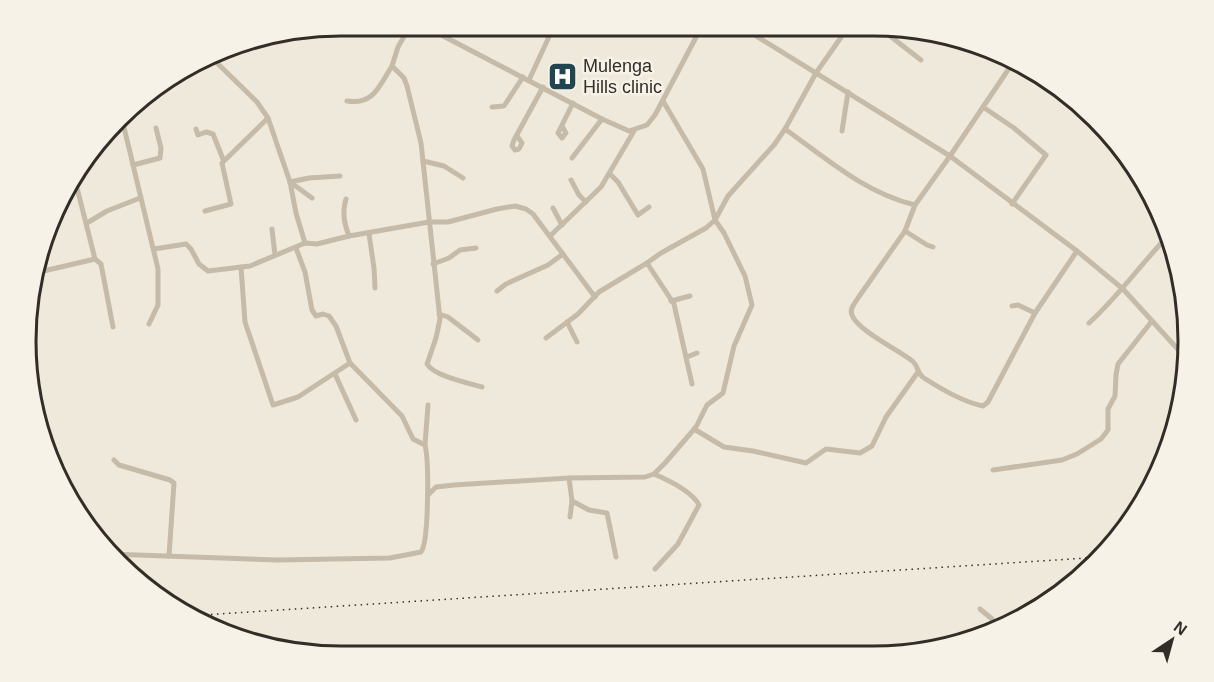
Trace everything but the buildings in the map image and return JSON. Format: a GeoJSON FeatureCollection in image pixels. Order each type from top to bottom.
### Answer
{"type":"FeatureCollection","features":[{"type":"Feature","properties":{"kind":"street"},"geometry":{"type":"LineString","coordinates":[[347,101],[359,103],[367,100],[392,66],[404,36]]}},
{"type":"Feature","properties":{"kind":"street"},"geometry":{"type":"LineString","coordinates":[[444,36],[602,119],[630,131],[647,125],[663,101],[697,36]]}},
{"type":"Feature","properties":{"kind":"street"},"geometry":{"type":"LineString","coordinates":[[492,107],[504,106],[526,78],[549,36]]}},
{"type":"Feature","properties":{"kind":"street"},"geometry":{"type":"LineString","coordinates":[[756,36],[950,156],[1077,251],[1123,289],[1178,349]]}},
{"type":"Feature","properties":{"kind":"street"},"geometry":{"type":"LineString","coordinates":[[546,338],[599,292],[715,220],[733,190],[774,145],[816,73],[842,36]]}},
{"type":"Feature","properties":{"kind":"street"},"geometry":{"type":"LineString","coordinates":[[891,37],[921,60]]}},
{"type":"Feature","properties":{"kind":"street"},"geometry":{"type":"LineString","coordinates":[[216,62],[257,102],[268,118],[290,182],[305,243]]}},
{"type":"Feature","properties":{"kind":"street"},"geometry":{"type":"LineString","coordinates":[[392,66],[404,78],[407,86],[417,123],[423,161],[439,314],[436,338],[427,364],[429,368],[482,387]]}},
{"type":"Feature","properties":{"kind":"street"},"geometry":{"type":"LineString","coordinates":[[1009,68],[915,205],[905,231],[851,312],[853,318],[865,329],[914,362],[918,372],[934,384],[980,405],[985,404],[1035,313],[1077,251]]}},
{"type":"Feature","properties":{"kind":"street"},"geometry":{"type":"LineString","coordinates":[[517,136],[543,87]]}},
{"type":"Feature","properties":{"kind":"street"},"geometry":{"type":"LineString","coordinates":[[842,131],[848,92]]}},
{"type":"Feature","properties":{"kind":"street"},"geometry":{"type":"LineString","coordinates":[[429,494],[441,486],[569,478],[645,477],[654,474],[694,429],[707,405],[723,393],[735,346],[752,305],[745,276],[715,220],[703,169],[663,101]]}},
{"type":"Feature","properties":{"kind":"street"},"geometry":{"type":"LineString","coordinates":[[562,126],[573,103]]}},
{"type":"Feature","properties":{"kind":"street"},"geometry":{"type":"LineString","coordinates":[[983,107],[1014,128],[1046,155],[1012,204]]}},
{"type":"Feature","properties":{"kind":"street"},"geometry":{"type":"LineString","coordinates":[[223,159],[268,118]]}},
{"type":"Feature","properties":{"kind":"street"},"geometry":{"type":"LineString","coordinates":[[572,158],[602,119]]}},
{"type":"Feature","properties":{"kind":"street"},"geometry":{"type":"LineString","coordinates":[[124,126],[158,269],[158,305],[149,324]]}},
{"type":"Feature","properties":{"kind":"street"},"geometry":{"type":"LineString","coordinates":[[133,165],[160,158],[161,148],[156,128]]}},
{"type":"Feature","properties":{"kind":"street"},"geometry":{"type":"LineString","coordinates":[[196,129],[198,135],[206,132],[213,134],[223,159],[231,204],[205,211]]}},
{"type":"Feature","properties":{"kind":"street"},"geometry":{"type":"LineString","coordinates":[[785,129],[847,175],[895,200],[915,205]]}},
{"type":"Feature","properties":{"kind":"street"},"geometry":{"type":"LineString","coordinates":[[550,236],[601,187],[634,131]]}},
{"type":"Feature","properties":{"kind":"street"},"geometry":{"type":"LineString","coordinates":[[423,161],[444,166],[463,178]]}},
{"type":"Feature","properties":{"kind":"street"},"geometry":{"type":"LineString","coordinates":[[610,174],[618,182],[638,215],[650,207]]}},
{"type":"Feature","properties":{"kind":"street"},"geometry":{"type":"LineString","coordinates":[[290,182],[340,176]]}},
{"type":"Feature","properties":{"kind":"street"},"geometry":{"type":"LineString","coordinates":[[571,180],[579,195],[586,202]]}},
{"type":"Feature","properties":{"kind":"street"},"geometry":{"type":"LineString","coordinates":[[290,182],[312,198]]}},
{"type":"Feature","properties":{"kind":"street"},"geometry":{"type":"LineString","coordinates":[[77,188],[95,259],[101,264],[113,327]]}},
{"type":"Feature","properties":{"kind":"street"},"geometry":{"type":"LineString","coordinates":[[87,223],[106,211],[140,198]]}},
{"type":"Feature","properties":{"kind":"street"},"geometry":{"type":"LineString","coordinates":[[346,199],[343,208],[344,223],[349,236]]}},
{"type":"Feature","properties":{"kind":"street"},"geometry":{"type":"LineString","coordinates":[[154,249],[182,244],[189,246],[199,264],[208,271],[241,267],[263,261],[305,243],[317,244],[429,222],[448,222],[515,206],[533,214],[595,297]]}},
{"type":"Feature","properties":{"kind":"street"},"geometry":{"type":"LineString","coordinates":[[553,208],[562,225]]}},
{"type":"Feature","properties":{"kind":"street"},"geometry":{"type":"LineString","coordinates":[[272,230],[275,255]]}},
{"type":"Feature","properties":{"kind":"street"},"geometry":{"type":"LineString","coordinates":[[905,231],[933,247]]}},
{"type":"Feature","properties":{"kind":"street"},"geometry":{"type":"LineString","coordinates":[[369,234],[375,288]]}},
{"type":"Feature","properties":{"kind":"street"},"geometry":{"type":"LineString","coordinates":[[1089,323],[1123,289],[1162,243]]}},
{"type":"Feature","properties":{"kind":"street"},"geometry":{"type":"LineString","coordinates":[[296,248],[305,273],[312,310],[316,316],[323,314],[329,316],[336,326],[350,363],[402,416],[413,439],[425,445]]}},
{"type":"Feature","properties":{"kind":"street"},"geometry":{"type":"LineString","coordinates":[[433,264],[449,258],[460,250],[476,248]]}},
{"type":"Feature","properties":{"kind":"street"},"geometry":{"type":"LineString","coordinates":[[497,291],[506,284],[548,265],[563,254]]}},
{"type":"Feature","properties":{"kind":"street"},"geometry":{"type":"LineString","coordinates":[[44,271],[95,259]]}},
{"type":"Feature","properties":{"kind":"street"},"geometry":{"type":"LineString","coordinates":[[647,263],[671,301],[678,318],[692,384]]}},
{"type":"Feature","properties":{"kind":"street"},"geometry":{"type":"LineString","coordinates":[[241,267],[245,322],[273,405],[290,401],[350,363]]}},
{"type":"Feature","properties":{"kind":"street"},"geometry":{"type":"LineString","coordinates":[[671,301],[690,296]]}},
{"type":"Feature","properties":{"kind":"street"},"geometry":{"type":"LineString","coordinates":[[1012,306],[1018,305],[1035,313]]}},
{"type":"Feature","properties":{"kind":"street"},"geometry":{"type":"LineString","coordinates":[[439,314],[447,316],[478,340]]}},
{"type":"Feature","properties":{"kind":"street"},"geometry":{"type":"LineString","coordinates":[[993,470],[1062,460],[1077,454],[1101,439],[1108,430],[1108,409],[1115,396],[1118,364],[1152,321]]}},
{"type":"Feature","properties":{"kind":"street"},"geometry":{"type":"LineString","coordinates":[[567,322],[578,342]]}},
{"type":"Feature","properties":{"kind":"street"},"geometry":{"type":"LineString","coordinates":[[687,357],[697,354]]}},
{"type":"Feature","properties":{"kind":"street"},"geometry":{"type":"LineString","coordinates":[[694,429],[724,447],[806,463],[826,449],[860,453],[872,446],[886,417],[918,372]]}},
{"type":"Feature","properties":{"kind":"street"},"geometry":{"type":"LineString","coordinates":[[335,374],[356,420]]}},
{"type":"Feature","properties":{"kind":"street"},"geometry":{"type":"LineString","coordinates":[[123,554],[278,560],[390,558],[410,556],[420,552],[423,549],[429,494],[425,445],[428,405]]}},
{"type":"Feature","properties":{"kind":"street"},"geometry":{"type":"LineString","coordinates":[[114,460],[119,465],[174,483],[169,556]]}},
{"type":"Feature","properties":{"kind":"street"},"geometry":{"type":"LineString","coordinates":[[654,474],[688,494],[699,505],[678,544],[655,569]]}},
{"type":"Feature","properties":{"kind":"street"},"geometry":{"type":"LineString","coordinates":[[569,478],[572,501],[570,517]]}},
{"type":"Feature","properties":{"kind":"street"},"geometry":{"type":"LineString","coordinates":[[572,501],[589,510],[607,513],[616,557]]}},
{"type":"Feature","properties":{"kind":"street"},"geometry":{"type":"LineString","coordinates":[[980,609],[993,622]]}},
{"type":"Feature","properties":{"kind":"railway"},"geometry":{"type":"LineString","coordinates":[[206,615],[1088,558]]}},
{"type":"Feature","properties":{"kind":"place","name":"Mulenga Hills clinic"},"geometry":{"type":"Point","coordinates":[562,76]}}]}
